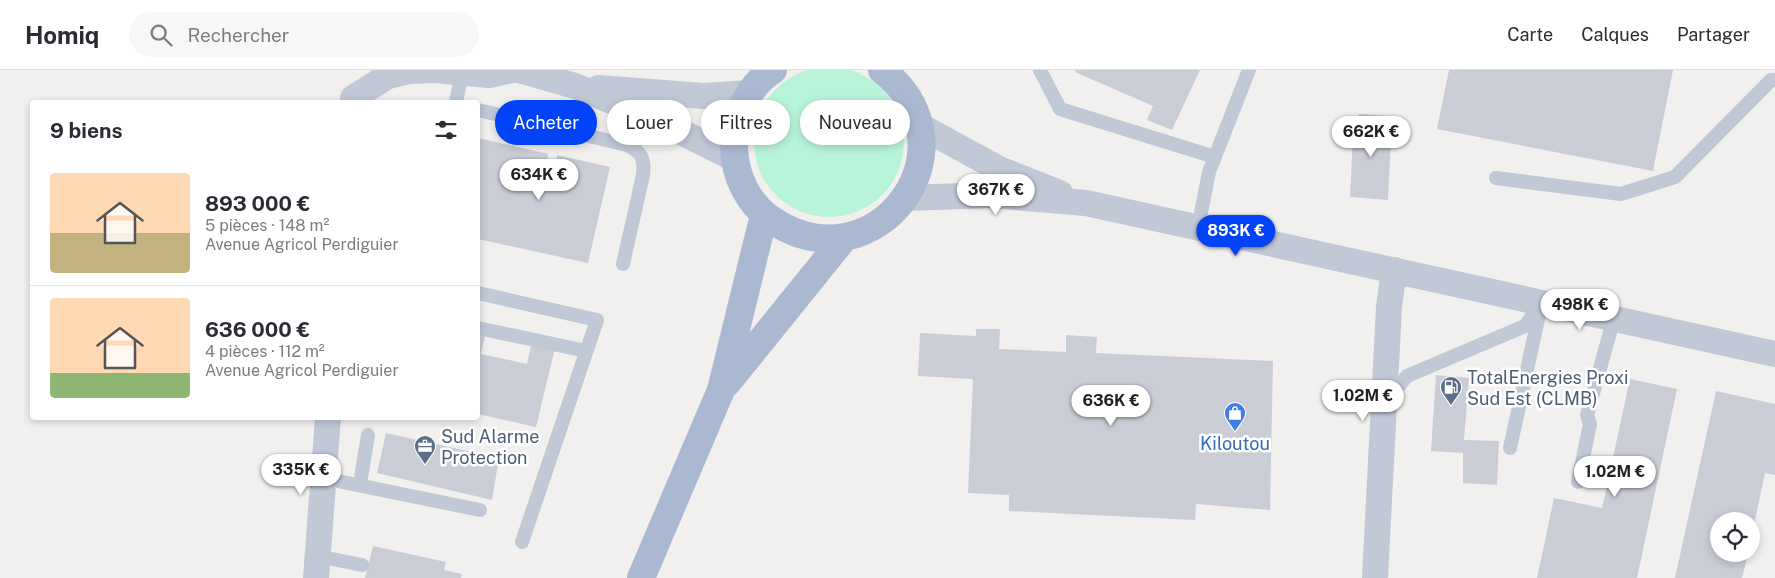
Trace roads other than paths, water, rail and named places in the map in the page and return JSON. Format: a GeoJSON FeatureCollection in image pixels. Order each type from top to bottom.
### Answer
{"type":"FeatureCollection","features":[{"type":"Feature","properties":{"kind":"main road"},"geometry":{"type":"LineString","coordinates":[[773,70],[750,92],[739,113],[736,128],[735,159],[740,180],[750,199],[764,215],[788,231],[815,238],[844,238],[868,230],[882,221],[906,198],[917,175],[922,151],[920,126],[912,102],[892,74]]}},
{"type":"Feature","properties":{"kind":"main road"},"geometry":{"type":"LineString","coordinates":[[641,578],[721,390],[764,215]]}},
{"type":"Feature","properties":{"kind":"main road"},"geometry":{"type":"LineString","coordinates":[[721,390],[844,238]]}},
{"type":"Feature","properties":{"kind":"street"},"geometry":{"type":"LineString","coordinates":[[353,100],[359,75],[365,70]]}},
{"type":"Feature","properties":{"kind":"street"},"geometry":{"type":"LineString","coordinates":[[353,100],[388,76],[409,71],[435,70],[489,75],[512,70]]}},
{"type":"Feature","properties":{"kind":"street"},"geometry":{"type":"LineString","coordinates":[[519,70],[575,86],[659,121],[735,159]]}},
{"type":"Feature","properties":{"kind":"street"},"geometry":{"type":"LineString","coordinates":[[575,86],[704,96],[750,92]]}},
{"type":"Feature","properties":{"kind":"street"},"geometry":{"type":"LineString","coordinates":[[920,126],[999,169],[1086,203]]}},
{"type":"Feature","properties":{"kind":"street"},"geometry":{"type":"LineString","coordinates":[[906,198],[991,195],[1086,203],[1775,354]]}},
{"type":"Feature","properties":{"kind":"street"},"geometry":{"type":"LineString","coordinates":[[1375,578],[1389,307],[1394,270]]}},
{"type":"Feature","properties":{"kind":"street"},"geometry":{"type":"LineString","coordinates":[[316,567],[328,420]]}},
{"type":"Feature","properties":{"kind":"lane"},"geometry":{"type":"LineString","coordinates":[[1040,70],[1060,110],[1215,157]]}},
{"type":"Feature","properties":{"kind":"lane"},"geometry":{"type":"LineString","coordinates":[[1198,228],[1209,172],[1249,70]]}},
{"type":"Feature","properties":{"kind":"lane"},"geometry":{"type":"LineString","coordinates":[[456,100],[462,73]]}},
{"type":"Feature","properties":{"kind":"lane"},"geometry":{"type":"LineString","coordinates":[[1496,178],[1621,194],[1675,177],[1771,80],[1775,80]]}},
{"type":"Feature","properties":{"kind":"lane"},"geometry":{"type":"LineString","coordinates":[[480,110],[627,145],[638,150],[644,161],[643,175],[624,264]]}},
{"type":"Feature","properties":{"kind":"lane"},"geometry":{"type":"LineString","coordinates":[[480,293],[597,320],[522,542]]}},
{"type":"Feature","properties":{"kind":"lane"},"geometry":{"type":"LineString","coordinates":[[1384,402],[1407,376],[1525,326],[1542,302]]}},
{"type":"Feature","properties":{"kind":"lane"},"geometry":{"type":"LineString","coordinates":[[1510,448],[1542,302]]}},
{"type":"Feature","properties":{"kind":"lane"},"geometry":{"type":"LineString","coordinates":[[1578,482],[1590,424],[1587,415],[1614,318]]}},
{"type":"Feature","properties":{"kind":"lane"},"geometry":{"type":"LineString","coordinates":[[480,328],[586,351]]}},
{"type":"Feature","properties":{"kind":"lane"},"geometry":{"type":"LineString","coordinates":[[360,484],[368,435]]}},
{"type":"Feature","properties":{"kind":"lane"},"geometry":{"type":"LineString","coordinates":[[323,478],[360,484],[480,510]]}},
{"type":"Feature","properties":{"kind":"lane"},"geometry":{"type":"LineString","coordinates":[[316,567],[362,565]]}},
{"type":"Feature","properties":{"kind":"place","name":"TotalEnergies Proxi Sud Est (CLMB)"},"geometry":{"type":"Point","coordinates":[1451,406]}},
{"type":"Feature","properties":{"kind":"place","name":"Kiloutou"},"geometry":{"type":"Point","coordinates":[1235,432]}},
{"type":"Feature","properties":{"kind":"place","name":"Sud Alarme Protection"},"geometry":{"type":"Point","coordinates":[425,465]}}]}
